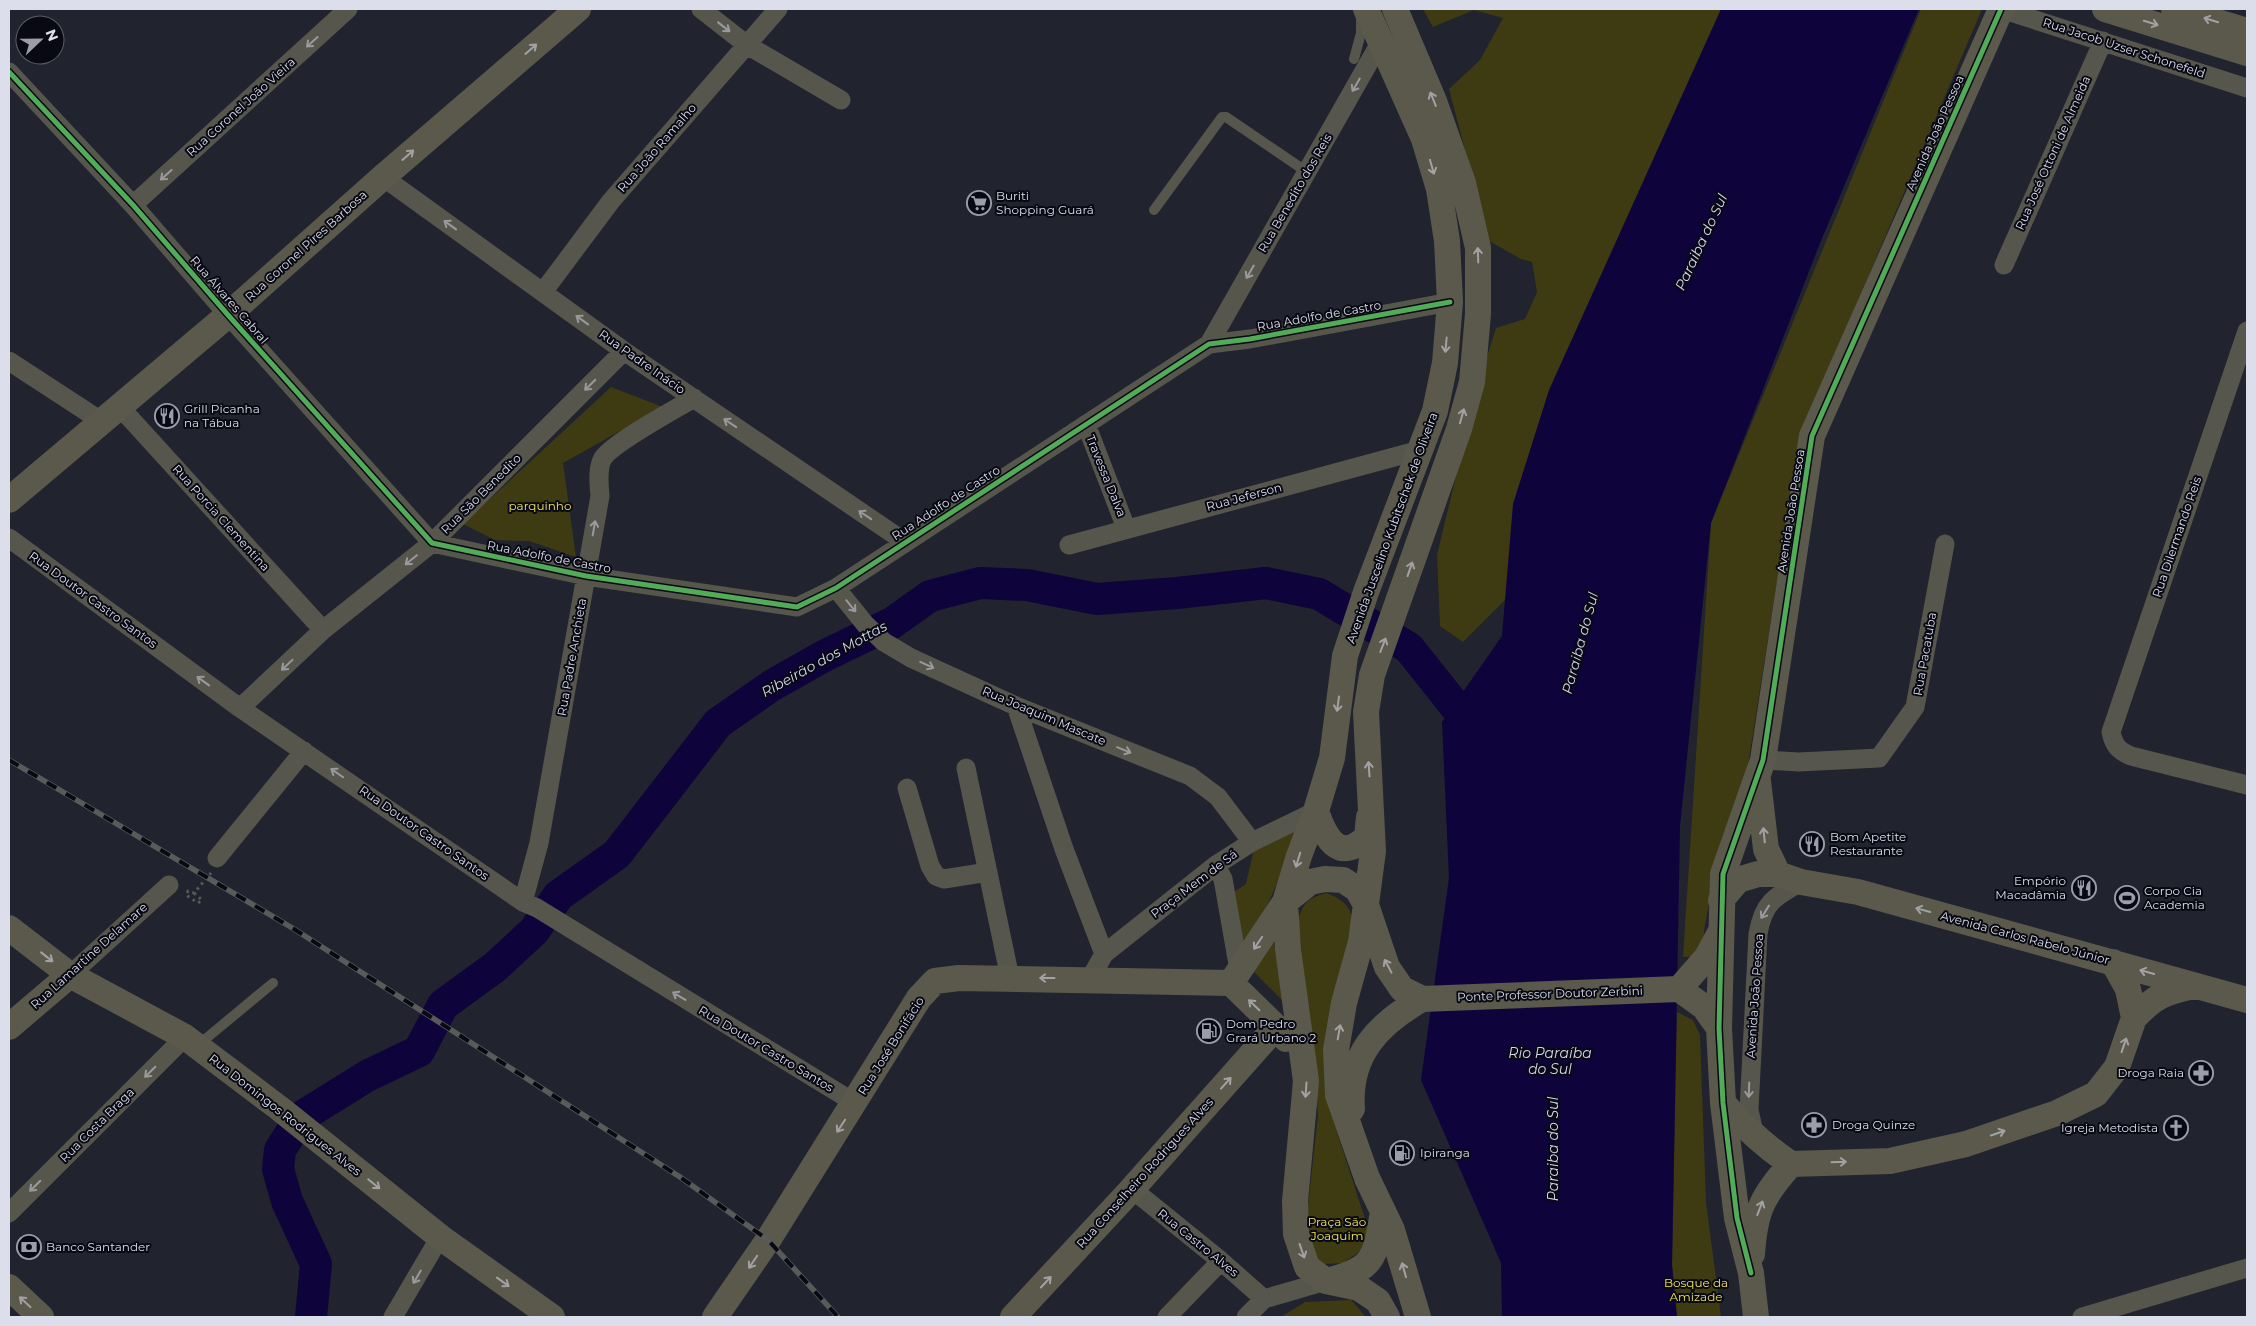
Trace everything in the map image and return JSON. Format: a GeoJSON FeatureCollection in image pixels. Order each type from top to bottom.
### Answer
{"type":"FeatureCollection","features":[{"type":"Feature","properties":{"kind":"street","name":"Rua Coronel João Vieira"},"geometry":{"type":"LineString","coordinates":[[133,205],[348,9]]}},
{"type":"Feature","properties":{"kind":"street","name":"Rua Coronel Pires Barbosa"},"geometry":{"type":"LineString","coordinates":[[9,500],[228,316],[383,177],[578,9]]}},
{"type":"Feature","properties":{"kind":"street"},"geometry":{"type":"LineString","coordinates":[[701,9],[747,45],[841,100]]}},
{"type":"Feature","properties":{"kind":"street","name":"Rua João Ramalho"},"geometry":{"type":"LineString","coordinates":[[543,292],[611,201],[778,9]]}},
{"type":"Feature","properties":{"kind":"street","name":"Avenida Juscelino Kubitschek de Oliveira"},"geometry":{"type":"LineString","coordinates":[[1326,1282],[1307,1266],[1296,1234],[1295,1201],[1306,1081],[1288,949],[1286,902],[1299,856],[1316,811],[1332,758],[1345,656],[1366,592],[1435,411],[1445,363],[1450,302],[1447,241],[1439,189],[1424,139],[1366,9]]}},
{"type":"Feature","properties":{"kind":"street"},"geometry":{"type":"LineString","coordinates":[[1395,9],[1434,101],[1462,183],[1478,248],[1478,314],[1472,382],[1458,429],[1372,675],[1366,712],[1373,851],[1361,942],[1344,1003],[1336,1050],[1338,1095],[1367,1178],[1392,1230],[1418,1317]]}},
{"type":"Feature","properties":{"kind":"street","name":"Rua Jacob Uzser Schonefeld"},"geometry":{"type":"LineString","coordinates":[[2001,9],[2247,88]]}},
{"type":"Feature","properties":{"kind":"street","name":"Avenida João Pessoa"},"geometry":{"type":"LineString","coordinates":[[1751,1273],[1737,1218],[1723,1103],[1719,1028],[1723,874],[1760,767],[1812,436],[2001,9]]}},
{"type":"Feature","properties":{"kind":"street"},"geometry":{"type":"LineString","coordinates":[[2105,9],[2247,53]]}},
{"type":"Feature","properties":{"kind":"street"},"geometry":{"type":"LineString","coordinates":[[2174,9],[2247,32]]}},
{"type":"Feature","properties":{"kind":"street","name":"Rua José Ottoni de Almeida"},"geometry":{"type":"LineString","coordinates":[[2004,265],[2103,41]]}},
{"type":"Feature","properties":{"kind":"street","name":"Rua Benedito dos Reis"},"geometry":{"type":"LineString","coordinates":[[1209,344],[1380,43]]}},
{"type":"Feature","properties":{"kind":"street","name":"Rua Álvares Cabral"},"geometry":{"type":"LineString","coordinates":[[9,72],[133,205],[228,316],[432,543]]}},
{"type":"Feature","properties":{"kind":"street","name":"Rua Padre Inácio"},"geometry":{"type":"LineString","coordinates":[[383,177],[624,351],[905,542]]}},
{"type":"Feature","properties":{"kind":"street","name":"Rua Adolfo de Castro"},"geometry":{"type":"LineString","coordinates":[[432,543],[586,576],[797,606],[836,588],[1209,344],[1250,339],[1450,302]]}},
{"type":"Feature","properties":{"kind":"street","name":"Rua Dilermando Reis"},"geometry":{"type":"LineString","coordinates":[[2247,331],[2111,732],[2113,744],[2122,752],[2131,756],[2247,785]]}},
{"type":"Feature","properties":{"kind":"street","name":"Rua São Benedito"},"geometry":{"type":"LineString","coordinates":[[240,708],[323,630],[432,543],[624,351]]}},
{"type":"Feature","properties":{"kind":"street","name":"Rua Porcia Clementina"},"geometry":{"type":"LineString","coordinates":[[9,360],[110,414],[323,630]]}},
{"type":"Feature","properties":{"kind":"street","name":"Rua Padre Anchieta"},"geometry":{"type":"LineString","coordinates":[[530,905],[539,843],[600,496],[599,476],[603,459],[614,447],[694,398]]}},
{"type":"Feature","properties":{"kind":"street","name":"Travessa Dalva"},"geometry":{"type":"LineString","coordinates":[[1086,424],[1126,528]]}},
{"type":"Feature","properties":{"kind":"street","name":"Rua Jeferson"},"geometry":{"type":"LineString","coordinates":[[1069,545],[1126,528],[1420,450]]}},
{"type":"Feature","properties":{"kind":"street","name":"Rua Doutor Castro Santos"},"geometry":{"type":"LineString","coordinates":[[9,538],[240,708],[530,905],[855,1103]]}},
{"type":"Feature","properties":{"kind":"street","name":"Rua Pacatuba"},"geometry":{"type":"LineString","coordinates":[[1760,767],[1799,762],[1878,758],[1915,707],[1945,544]]}},
{"type":"Feature","properties":{"kind":"street","name":"Rua Joaquim Mascate"},"geometry":{"type":"LineString","coordinates":[[836,588],[865,624],[884,642],[911,658],[1016,706],[1190,776],[1218,797],[1252,842]]}},
{"type":"Feature","properties":{"kind":"street"},"geometry":{"type":"LineString","coordinates":[[1016,706],[1042,788],[1104,954]]}},
{"type":"Feature","properties":{"kind":"street"},"geometry":{"type":"LineString","coordinates":[[215,864],[304,751]]}},
{"type":"Feature","properties":{"kind":"street","name":"Avenida João Pessoa"},"geometry":{"type":"LineString","coordinates":[[1756,1138],[1749,1110],[1759,925],[1761,915],[1790,878],[1766,849],[1760,767]]}},
{"type":"Feature","properties":{"kind":"street"},"geometry":{"type":"LineString","coordinates":[[966,768],[1010,978]]}},
{"type":"Feature","properties":{"kind":"street"},"geometry":{"type":"LineString","coordinates":[[907,788],[930,866],[936,876],[944,879],[988,872]]}},
{"type":"Feature","properties":{"kind":"street"},"geometry":{"type":"LineString","coordinates":[[1316,811],[1327,839],[1336,847],[1346,848],[1359,845],[1367,837],[1371,795]]}},
{"type":"Feature","properties":{"kind":"street","name":"Praça Mem de Sá"},"geometry":{"type":"LineString","coordinates":[[1090,979],[1104,954],[1216,866],[1252,842],[1316,811]]}},
{"type":"Feature","properties":{"kind":"street"},"geometry":{"type":"LineString","coordinates":[[1216,866],[1223,879],[1235,976],[1303,1062]]}},
{"type":"Feature","properties":{"kind":"street","name":"Avenida Carlos Rabelo Júnior"},"geometry":{"type":"LineString","coordinates":[[1721,900],[1738,880],[1758,874],[1790,878],[1858,892],[2247,1000]]}},
{"type":"Feature","properties":{"kind":"street"},"geometry":{"type":"LineString","coordinates":[[1235,976],[1286,902],[1310,882],[1325,879],[1343,880],[1357,889],[1366,905],[1387,967],[1402,988],[1425,999]]}},
{"type":"Feature","properties":{"kind":"street","name":"Rua Lamartine Delamare"},"geometry":{"type":"LineString","coordinates":[[9,1026],[70,975],[169,885]]}},
{"type":"Feature","properties":{"kind":"street","name":"Rua Domingos Rodrigues Alves"},"geometry":{"type":"LineString","coordinates":[[9,928],[70,975],[191,1042],[279,1108],[440,1237],[552,1317]]}},
{"type":"Feature","properties":{"kind":"street"},"geometry":{"type":"LineString","coordinates":[[1719,1028],[1704,1007],[1675,989],[1707,956],[1723,928]]}},
{"type":"Feature","properties":{"kind":"street"},"geometry":{"type":"LineString","coordinates":[[2113,962],[2128,989],[2134,1018]]}},
{"type":"Feature","properties":{"kind":"street","name":"Rua José Bonifácio"},"geometry":{"type":"LineString","coordinates":[[715,1317],[768,1240],[919,998],[935,981],[959,978],[1090,979],[1235,976]]}},
{"type":"Feature","properties":{"kind":"street"},"geometry":{"type":"LineString","coordinates":[[1723,1103],[1744,1128],[1791,1164],[1890,1161],[1966,1144],[2057,1113],[2096,1094],[2117,1067],[2134,1018],[2150,1001],[2171,991],[2194,986]]}},
{"type":"Feature","properties":{"kind":"street","name":"Ponte Professor Doutor Zerbini"},"geometry":{"type":"LineString","coordinates":[[1425,999],[1675,989]]}},
{"type":"Feature","properties":{"kind":"street"},"geometry":{"type":"LineString","coordinates":[[1354,1143],[1351,1093],[1360,1056],[1376,1032],[1399,1012],[1425,999]]}},
{"type":"Feature","properties":{"kind":"street","name":"Rua Conselheiro Rodrigues Alves"},"geometry":{"type":"LineString","coordinates":[[1013,1317],[1132,1189],[1276,1026]]}},
{"type":"Feature","properties":{"kind":"street","name":"Rua Costa Braga"},"geometry":{"type":"LineString","coordinates":[[9,1213],[191,1042]]}},
{"type":"Feature","properties":{"kind":"street"},"geometry":{"type":"LineString","coordinates":[[1756,1317],[1751,1273],[1754,1230],[1759,1207],[1770,1187],[1791,1164]]}},
{"type":"Feature","properties":{"kind":"street","name":"Rua Castro Alves"},"geometry":{"type":"LineString","coordinates":[[1132,1189],[1221,1261],[1264,1299]]}},
{"type":"Feature","properties":{"kind":"street"},"geometry":{"type":"LineString","coordinates":[[1246,1317],[1264,1299],[1350,1275],[1368,1264],[1378,1240],[1383,1212]]}},
{"type":"Feature","properties":{"kind":"street"},"geometry":{"type":"LineString","coordinates":[[394,1317],[440,1237]]}},
{"type":"Feature","properties":{"kind":"street"},"geometry":{"type":"LineString","coordinates":[[1167,1317],[1221,1261]]}},
{"type":"Feature","properties":{"kind":"street"},"geometry":{"type":"LineString","coordinates":[[2082,1317],[2247,1268]]}},
{"type":"Feature","properties":{"kind":"street"},"geometry":{"type":"LineString","coordinates":[[1326,1282],[1359,1288],[1378,1301],[1387,1317]]}},
{"type":"Feature","properties":{"kind":"street"},"geometry":{"type":"LineString","coordinates":[[9,1287],[41,1317]]}},
{"type":"Feature","properties":{"kind":"lane"},"geometry":{"type":"LineString","coordinates":[[1354,59],[1361,33],[1361,18],[1358,9]]}},
{"type":"Feature","properties":{"kind":"lane"},"geometry":{"type":"LineString","coordinates":[[1154,210],[1222,118],[1226,117],[1307,172]]}},
{"type":"Feature","properties":{"kind":"lane"},"geometry":{"type":"LineString","coordinates":[[191,1042],[273,983]]}},
{"type":"Feature","properties":{"kind":"path"},"geometry":{"type":"LineString","coordinates":[[194,893],[215,864]]}},
{"type":"Feature","properties":{"kind":"path"},"geometry":{"type":"LineString","coordinates":[[188,891],[194,893],[202,900],[198,903],[186,895],[188,891]]}},
{"type":"Feature","properties":{"kind":"green space"},"geometry":{"type":"Polygon","coordinates":[[[1423,9],[1739,9],[1515,590],[1463,642],[1440,626],[1437,555],[1478,385],[1496,328],[1525,319],[1537,292],[1532,262],[1521,259],[1489,241],[1449,89],[1480,60],[1503,18],[1474,10],[1433,27],[1423,9]]]}},
{"type":"Feature","properties":{"kind":"green space"},"geometry":{"type":"Polygon","coordinates":[[[1921,9],[1982,9],[1800,437],[1746,777],[1721,840],[1701,956],[1683,957],[1711,523],[1921,9]]]}},
{"type":"Feature","properties":{"kind":"green space","name":"parquinho"},"geometry":{"type":"Polygon","coordinates":[[[611,387],[663,407],[563,463],[576,557],[529,541],[495,540],[463,524],[611,387]]]}},
{"type":"Feature","properties":{"kind":"green space"},"geometry":{"type":"Polygon","coordinates":[[[1304,825],[1246,951],[1231,894],[1246,884],[1255,844],[1304,825]]]}},
{"type":"Feature","properties":{"kind":"green space","name":"Praça São Joaquim"},"geometry":{"type":"Polygon","coordinates":[[[1326,893],[1340,899],[1348,907],[1356,932],[1333,1120],[1368,1228],[1362,1250],[1343,1263],[1324,1264],[1311,1254],[1305,1232],[1318,1116],[1315,1065],[1298,920],[1302,909],[1308,902],[1326,893]]]}},
{"type":"Feature","properties":{"kind":"green space"},"geometry":{"type":"Polygon","coordinates":[[[1272,934],[1286,1004],[1250,968],[1272,934]]]}},
{"type":"Feature","properties":{"kind":"green space","name":"Bosque da Amizade"},"geometry":{"type":"Polygon","coordinates":[[[1677,1012],[1693,1020],[1700,1035],[1706,1202],[1721,1317],[1677,1317],[1672,1265],[1677,1012]]]}},
{"type":"Feature","properties":{"kind":"green space"},"geometry":{"type":"Polygon","coordinates":[[[1351,1300],[1366,1317],[1281,1317],[1305,1302],[1351,1300]]]}},
{"type":"Feature","properties":{"kind":"water","name":"Rio Paraíba do Sul"},"geometry":{"type":"Polygon","coordinates":[[[1721,9],[1919,9],[1820,243],[1711,523],[1680,826],[1672,1265],[1677,1317],[1502,1317],[1501,1263],[1421,1080],[1449,878],[1442,722],[1502,636],[1513,504],[1549,390],[1721,9]]]}},
{"type":"Feature","properties":{"kind":"waterway","name":"Ribeirão dos Mottas"},"geometry":{"type":"LineString","coordinates":[[311,1317],[316,1264],[287,1201],[278,1169],[280,1150],[301,1117],[367,1076],[419,1051],[443,1005],[495,967],[534,931],[558,896],[617,854],[718,723],[771,686],[824,656],[892,623],[930,596],[980,583],[1027,585],[1097,599],[1177,593],[1266,583],[1319,594],[1409,648],[1459,711],[1492,725]]}},
{"type":"Feature","properties":{"kind":"railway"},"geometry":{"type":"LineString","coordinates":[[9,760],[294,929],[680,1177],[768,1240],[838,1317]]}},
{"type":"Feature","properties":{"kind":"cycle path"},"geometry":{"type":"LineString","coordinates":[[1751,1273],[1737,1218],[1723,1103],[1719,1028],[1723,874],[1763,760],[1812,436],[2001,9]]}},
{"type":"Feature","properties":{"kind":"cycle path"},"geometry":{"type":"LineString","coordinates":[[9,72],[133,205],[228,315],[432,543],[586,576],[797,607],[836,588],[1209,344],[1250,339],[1450,302]]}},
{"type":"Feature","properties":{"kind":"place","name":"Buriti Shopping Guará"},"geometry":{"type":"Point","coordinates":[979,203]}},
{"type":"Feature","properties":{"kind":"place","name":"Grill Picanha na Tábua"},"geometry":{"type":"Point","coordinates":[167,416]}},
{"type":"Feature","properties":{"kind":"place","name":"Bom Apetite Restaurante"},"geometry":{"type":"Point","coordinates":[1812,844]}},
{"type":"Feature","properties":{"kind":"place","name":"Empório Macadâmia"},"geometry":{"type":"Point","coordinates":[2084,888]}},
{"type":"Feature","properties":{"kind":"place","name":"Corpo Cia Academia"},"geometry":{"type":"Point","coordinates":[2127,898]}},
{"type":"Feature","properties":{"kind":"place","name":"Dom Pedro Grará Urbano 2"},"geometry":{"type":"Point","coordinates":[1209,1031]}},
{"type":"Feature","properties":{"kind":"place","name":"Droga Raia"},"geometry":{"type":"Point","coordinates":[2201,1073]}},
{"type":"Feature","properties":{"kind":"place","name":"Droga Quinze"},"geometry":{"type":"Point","coordinates":[1814,1125]}},
{"type":"Feature","properties":{"kind":"place","name":"Igreja Metodista"},"geometry":{"type":"Point","coordinates":[2176,1128]}},
{"type":"Feature","properties":{"kind":"place","name":"Ipiranga"},"geometry":{"type":"Point","coordinates":[1402,1153]}},
{"type":"Feature","properties":{"kind":"place","name":"Banco Santander"},"geometry":{"type":"Point","coordinates":[29,1247]}},
{"type":"Feature","properties":{"kind":"water label","name":"Paraiba do Sul"},"geometry":{"type":"Point","coordinates":[1701,242]}},
{"type":"Feature","properties":{"kind":"water label","name":"Paraiba do Sul"},"geometry":{"type":"Point","coordinates":[1580,643]}},
{"type":"Feature","properties":{"kind":"water label","name":"Paraiba do Sul"},"geometry":{"type":"Point","coordinates":[1553,1149]}}]}
